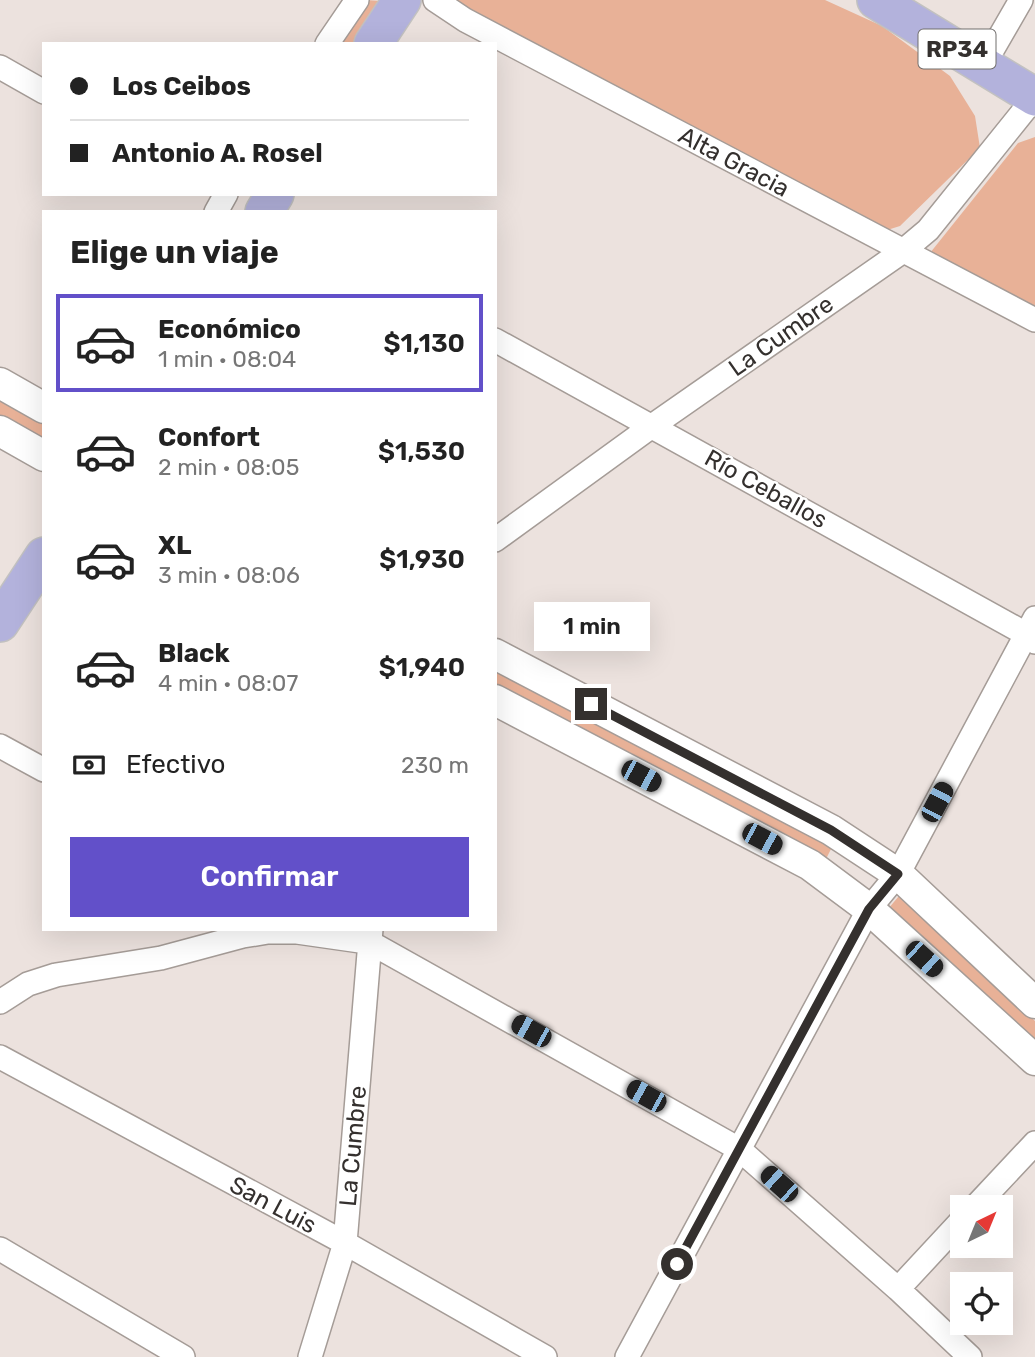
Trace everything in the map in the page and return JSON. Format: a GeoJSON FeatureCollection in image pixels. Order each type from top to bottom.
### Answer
{"type":"FeatureCollection","features":[{"type":"Feature","properties":{"kind":"main road"},"geometry":{"type":"LineString","coordinates":[[374,42],[402,0]]}},
{"type":"Feature","properties":{"kind":"main road","name":"RP34"},"geometry":{"type":"LineString","coordinates":[[876,0],[1035,97]]}},
{"type":"Feature","properties":{"kind":"main road","name":"RP34"},"geometry":{"type":"LineString","coordinates":[[904,0],[1035,79]]}},
{"type":"Feature","properties":{"kind":"main road"},"geometry":{"type":"LineString","coordinates":[[0,623],[42,559]]}},
{"type":"Feature","properties":{"kind":"street"},"geometry":{"type":"LineString","coordinates":[[328,42],[357,0]]}},
{"type":"Feature","properties":{"kind":"street","name":"Alta Gracia"},"geometry":{"type":"LineString","coordinates":[[435,0],[465,20],[1035,320]]}},
{"type":"Feature","properties":{"kind":"street"},"geometry":{"type":"LineString","coordinates":[[990,52],[1021,0]]}},
{"type":"Feature","properties":{"kind":"street"},"geometry":{"type":"LineString","coordinates":[[0,67],[42,91]]}},
{"type":"Feature","properties":{"kind":"street","name":"La Cumbre"},"geometry":{"type":"LineString","coordinates":[[497,539],[928,230],[1035,97]]}},
{"type":"Feature","properties":{"kind":"street","name":"Río Ceballos"},"geometry":{"type":"LineString","coordinates":[[497,341],[1032,631]]}},
{"type":"Feature","properties":{"kind":"street"},"geometry":{"type":"LineString","coordinates":[[0,383],[42,407]]}},
{"type":"Feature","properties":{"kind":"street"},"geometry":{"type":"LineString","coordinates":[[0,430],[42,455]]}},
{"type":"Feature","properties":{"kind":"street"},"geometry":{"type":"LineString","coordinates":[[627,1357],[869,909],[898,874],[1032,631]]}},
{"type":"Feature","properties":{"kind":"street"},"geometry":{"type":"LineString","coordinates":[[497,655],[831,830],[898,874],[1035,1003]]}},
{"type":"Feature","properties":{"kind":"street"},"geometry":{"type":"LineString","coordinates":[[497,701],[810,865],[869,909],[1035,1060]]}},
{"type":"Feature","properties":{"kind":"street"},"geometry":{"type":"LineString","coordinates":[[0,746],[42,768]]}},
{"type":"Feature","properties":{"kind":"street"},"geometry":{"type":"LineString","coordinates":[[353,931],[371,936],[739,1149],[898,1289],[970,1357]]}},
{"type":"Feature","properties":{"kind":"street"},"geometry":{"type":"LineString","coordinates":[[0,1002],[28,984],[57,975],[161,958],[243,936],[268,932],[297,932],[371,936]]}},
{"type":"Feature","properties":{"kind":"street","name":"La Cumbre"},"geometry":{"type":"LineString","coordinates":[[310,1357],[345,1243],[371,936]]}},
{"type":"Feature","properties":{"kind":"street","name":"San Luis"},"geometry":{"type":"LineString","coordinates":[[0,1057],[345,1243],[545,1357]]}},
{"type":"Feature","properties":{"kind":"street"},"geometry":{"type":"LineString","coordinates":[[986,1195],[1035,1143]]}},
{"type":"Feature","properties":{"kind":"street"},"geometry":{"type":"LineString","coordinates":[[898,1289],[950,1233]]}},
{"type":"Feature","properties":{"kind":"street"},"geometry":{"type":"LineString","coordinates":[[0,1249],[183,1357]]}},
{"type":"Feature","properties":{"kind":"shaded area"},"geometry":{"type":"Polygon","coordinates":[[[366,0],[380,1],[354,42],[340,42],[366,0]]]}},
{"type":"Feature","properties":{"kind":"shaded area"},"geometry":{"type":"Polygon","coordinates":[[[455,0],[825,0],[882,26],[950,76],[975,116],[980,148],[900,226],[884,231],[462,7],[455,0]]]}},
{"type":"Feature","properties":{"kind":"shaded area"},"geometry":{"type":"Polygon","coordinates":[[[1035,137],[1035,310],[930,253],[1018,143],[1035,137]]]}},
{"type":"Feature","properties":{"kind":"shaded area"},"geometry":{"type":"Polygon","coordinates":[[[0,394],[42,418],[42,445],[0,421],[0,394]]]}},
{"type":"Feature","properties":{"kind":"shaded area"},"geometry":{"type":"Polygon","coordinates":[[[497,666],[833,845],[825,861],[497,686],[497,666]]]}},
{"type":"Feature","properties":{"kind":"shaded area"},"geometry":{"type":"Polygon","coordinates":[[[899,896],[1035,1021],[1035,1045],[888,909],[899,896]]]}},
{"type":"Feature","properties":{"kind":"route"},"geometry":{"type":"LineString","coordinates":[[591,704],[831,830],[898,874],[869,909],[677,1264]]}}]}
